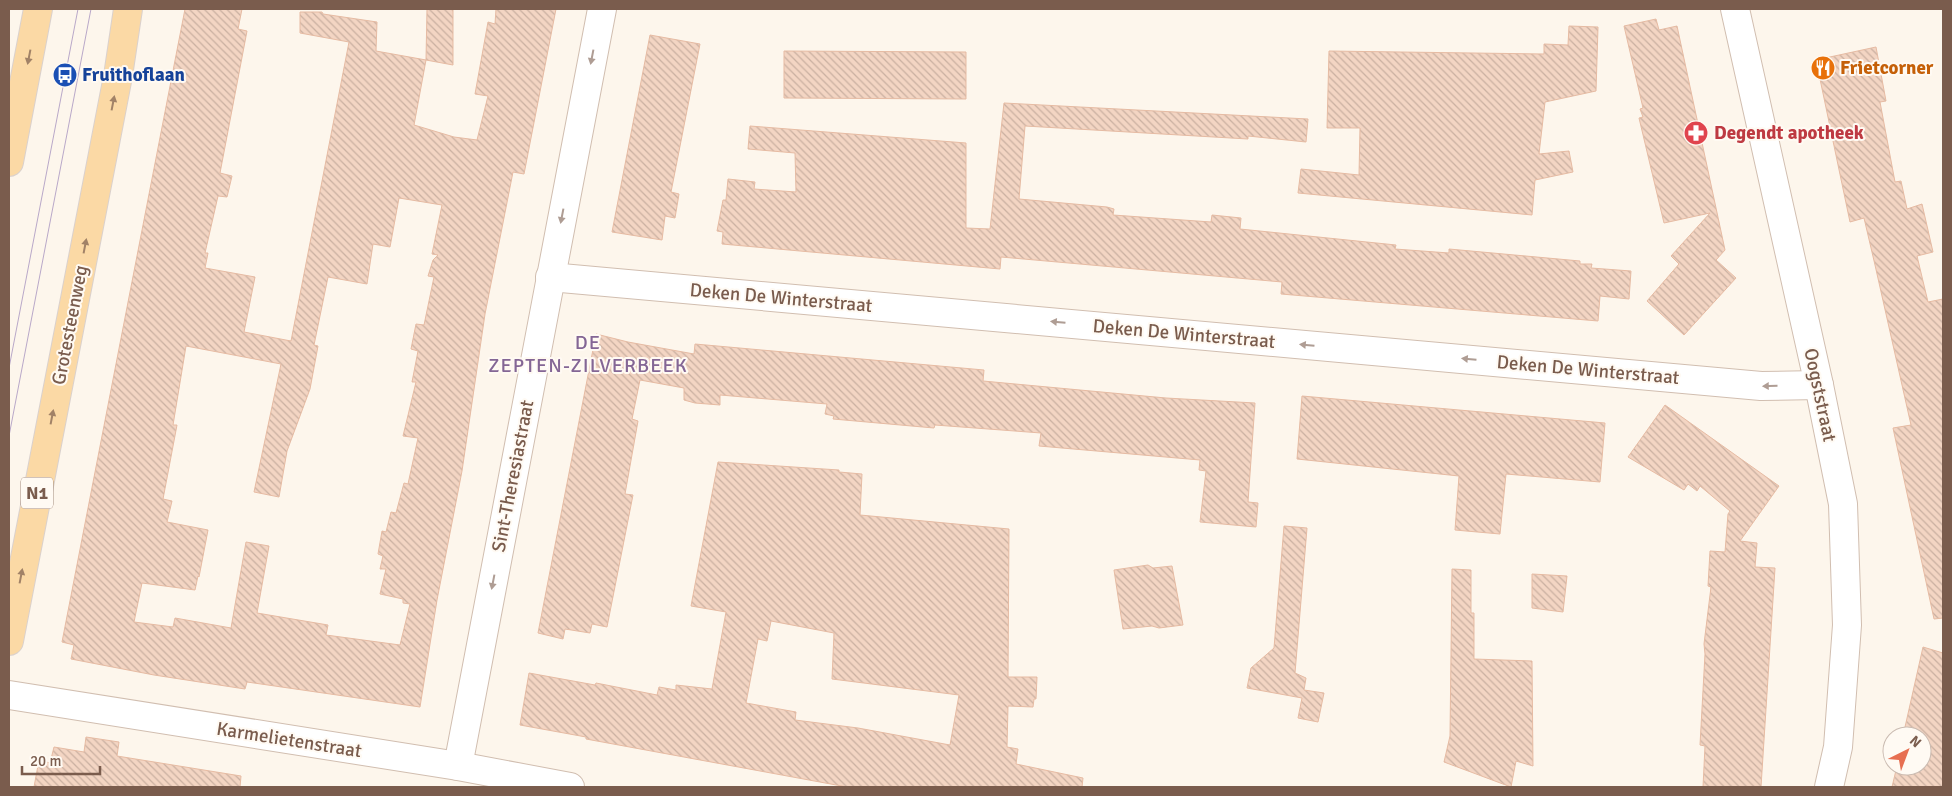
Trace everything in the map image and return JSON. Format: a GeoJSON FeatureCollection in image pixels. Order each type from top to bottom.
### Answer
{"type":"FeatureCollection","features":[{"type":"Feature","properties":{"kind":"main road"},"geometry":{"type":"LineString","coordinates":[[9,162],[38,9]]}},
{"type":"Feature","properties":{"kind":"main road","name":"Grotesteenweg"},"geometry":{"type":"LineString","coordinates":[[9,641],[116,85],[128,9]]}},
{"type":"Feature","properties":{"kind":"street","name":"Sint-Theresiastraat"},"geometry":{"type":"LineString","coordinates":[[458,766],[602,9]]}},
{"type":"Feature","properties":{"kind":"street","name":"Oogststraat"},"geometry":{"type":"LineString","coordinates":[[1735,9],[1819,385],[1843,504],[1847,625],[1838,747],[1829,787]]}},
{"type":"Feature","properties":{"kind":"street","name":"Deken De Winterstraat"},"geometry":{"type":"LineString","coordinates":[[550,277],[1761,386],[1819,385]]}},
{"type":"Feature","properties":{"kind":"street","name":"Karmelietenstraat"},"geometry":{"type":"LineString","coordinates":[[9,695],[458,766],[570,787]]}},
{"type":"Feature","properties":{"kind":"building"},"geometry":{"type":"Polygon","coordinates":[[[185,9],[242,9],[238,29],[247,31],[220,173],[232,176],[227,197],[218,196],[205,253],[208,253],[205,268],[255,277],[244,332],[291,341],[349,42],[300,33],[300,12],[322,12],[323,14],[377,22],[376,51],[426,60],[414,125],[454,137],[477,140],[488,96],[475,94],[488,22],[495,24],[496,9],[556,9],[524,174],[513,172],[485,314],[462,471],[437,600],[420,707],[247,682],[245,689],[154,675],[71,659],[74,645],[62,642],[185,9]],[[399,198],[390,247],[373,244],[367,284],[328,277],[314,345],[318,346],[310,389],[287,451],[279,497],[254,492],[281,364],[186,346],[173,425],[177,425],[163,499],[172,501],[167,522],[208,530],[195,590],[142,583],[134,622],[173,627],[175,618],[231,628],[246,542],[269,546],[257,613],[328,625],[326,635],[400,645],[410,604],[403,603],[403,599],[380,594],[386,569],[380,569],[383,556],[378,554],[382,531],[386,532],[391,512],[396,513],[404,483],[408,484],[418,438],[403,436],[416,382],[412,382],[418,351],[411,349],[416,324],[424,325],[434,277],[428,276],[433,260],[438,255],[432,254],[442,205],[399,198]]]}},
{"type":"Feature","properties":{"kind":"building"},"geometry":{"type":"Polygon","coordinates":[[[427,9],[453,9],[453,65],[426,60],[427,9]]]}},
{"type":"Feature","properties":{"kind":"building"},"geometry":{"type":"Polygon","coordinates":[[[1656,19],[1659,30],[1677,26],[1725,250],[1716,260],[1736,278],[1684,335],[1647,301],[1679,264],[1671,256],[1710,213],[1664,223],[1639,118],[1643,117],[1640,109],[1643,108],[1624,26],[1656,19]]]}},
{"type":"Feature","properties":{"kind":"building"},"geometry":{"type":"Polygon","coordinates":[[[1569,26],[1598,27],[1596,91],[1545,102],[1539,154],[1569,151],[1573,172],[1535,180],[1532,215],[1298,193],[1301,169],[1359,175],[1360,128],[1327,128],[1329,51],[1544,54],[1544,44],[1568,45],[1569,26]]]}},
{"type":"Feature","properties":{"kind":"building"},"geometry":{"type":"Polygon","coordinates":[[[650,35],[700,44],[671,192],[679,194],[675,218],[665,216],[662,240],[612,232],[650,35]]]}},
{"type":"Feature","properties":{"kind":"building"},"geometry":{"type":"Polygon","coordinates":[[[1876,47],[1886,101],[1880,102],[1895,182],[1901,181],[1907,209],[1922,204],[1933,252],[1917,256],[1928,302],[1943,299],[1943,618],[1934,619],[1893,428],[1911,425],[1864,218],[1850,222],[1816,60],[1876,47]]]}},
{"type":"Feature","properties":{"kind":"building"},"geometry":{"type":"Polygon","coordinates":[[[784,51],[966,52],[966,99],[784,98],[784,51]]]}},
{"type":"Feature","properties":{"kind":"building"},"geometry":{"type":"Polygon","coordinates":[[[1004,103],[1308,119],[1306,142],[1248,136],[1248,139],[1025,126],[1019,199],[1107,207],[1114,209],[1113,215],[1211,222],[1212,215],[1241,218],[1240,229],[1396,245],[1395,249],[1449,253],[1449,249],[1580,261],[1580,264],[1592,264],[1591,268],[1631,271],[1629,299],[1600,296],[1598,321],[1281,294],[1282,282],[1001,257],[1000,269],[722,244],[723,232],[717,231],[723,200],[726,200],[728,179],[755,182],[754,189],[796,192],[795,153],[748,149],[750,126],[966,143],[966,228],[990,229],[1004,103]]]}},
{"type":"Feature","properties":{"kind":"building"},"geometry":{"type":"Polygon","coordinates":[[[596,334],[694,354],[695,344],[984,370],[983,381],[1166,398],[1255,403],[1248,502],[1258,503],[1256,527],[1200,522],[1206,471],[1199,470],[1200,460],[1039,446],[1041,433],[935,425],[934,428],[833,419],[834,416],[825,414],[827,404],[720,395],[720,405],[695,403],[684,400],[684,388],[640,380],[632,419],[638,421],[625,494],[633,495],[607,627],[592,624],[590,633],[565,629],[563,639],[538,633],[596,334]]]}},
{"type":"Feature","properties":{"kind":"building"},"geometry":{"type":"Polygon","coordinates":[[[1302,396],[1605,423],[1600,482],[1506,474],[1500,534],[1455,530],[1459,476],[1297,459],[1302,396]]]}},
{"type":"Feature","properties":{"kind":"building"},"geometry":{"type":"Polygon","coordinates":[[[1665,405],[1779,486],[1740,541],[1757,543],[1755,567],[1775,568],[1761,787],[1703,787],[1705,746],[1700,745],[1704,644],[1711,587],[1708,586],[1710,551],[1725,552],[1728,514],[1730,511],[1700,486],[1697,491],[1688,484],[1684,490],[1628,457],[1665,405]]]}},
{"type":"Feature","properties":{"kind":"building"},"geometry":{"type":"Polygon","coordinates":[[[718,462],[839,470],[839,472],[862,474],[860,515],[1009,529],[1008,677],[1037,677],[1036,699],[1034,699],[1033,707],[1008,706],[1007,747],[1018,749],[1016,764],[1083,778],[1082,787],[847,787],[520,725],[529,673],[657,695],[659,687],[676,690],[676,685],[712,689],[726,612],[691,606],[718,462]],[[771,621],[767,641],[758,639],[746,703],[796,712],[795,720],[858,728],[950,745],[959,695],[832,679],[834,633],[771,621]]]}},
{"type":"Feature","properties":{"kind":"building"},"geometry":{"type":"Polygon","coordinates":[[[1284,526],[1307,528],[1295,673],[1306,678],[1304,690],[1324,693],[1318,722],[1298,718],[1302,698],[1247,688],[1251,668],[1274,648],[1284,526]]]}},
{"type":"Feature","properties":{"kind":"building"},"geometry":{"type":"Polygon","coordinates":[[[1148,565],[1153,568],[1172,566],[1183,625],[1123,629],[1114,570],[1148,565]]]}},
{"type":"Feature","properties":{"kind":"building"},"geometry":{"type":"Polygon","coordinates":[[[1452,569],[1471,570],[1471,613],[1474,613],[1474,659],[1532,661],[1533,766],[1516,761],[1511,787],[1444,762],[1450,736],[1452,569]]]}},
{"type":"Feature","properties":{"kind":"building"},"geometry":{"type":"Polygon","coordinates":[[[1532,574],[1567,576],[1563,612],[1532,608],[1532,574]]]}},
{"type":"Feature","properties":{"kind":"building"},"geometry":{"type":"Polygon","coordinates":[[[1923,647],[1943,653],[1943,787],[1892,787],[1895,776],[1932,776],[1932,726],[1905,726],[1923,647]]]}},
{"type":"Feature","properties":{"kind":"building"},"geometry":{"type":"Polygon","coordinates":[[[86,737],[119,742],[117,756],[241,776],[240,787],[34,787],[39,760],[50,763],[54,747],[84,752],[86,737]]]}},
{"type":"Feature","properties":{"kind":"tram line"},"geometry":{"type":"LineString","coordinates":[[9,368],[78,9]]}},
{"type":"Feature","properties":{"kind":"tram line"},"geometry":{"type":"LineString","coordinates":[[9,436],[91,9]]}},
{"type":"Feature","properties":{"kind":"place","name":"Frietcorner"},"geometry":{"type":"Point","coordinates":[1823,68]}},
{"type":"Feature","properties":{"kind":"place","name":"Fruithoflaan"},"geometry":{"type":"Point","coordinates":[65,75]}},
{"type":"Feature","properties":{"kind":"place","name":"Degendt apotheek"},"geometry":{"type":"Point","coordinates":[1696,133]}},
{"type":"Feature","properties":{"kind":"district","name":"DE ZEPTEN-ZILVERBEEK"},"geometry":{"type":"Point","coordinates":[588,354]}}]}
